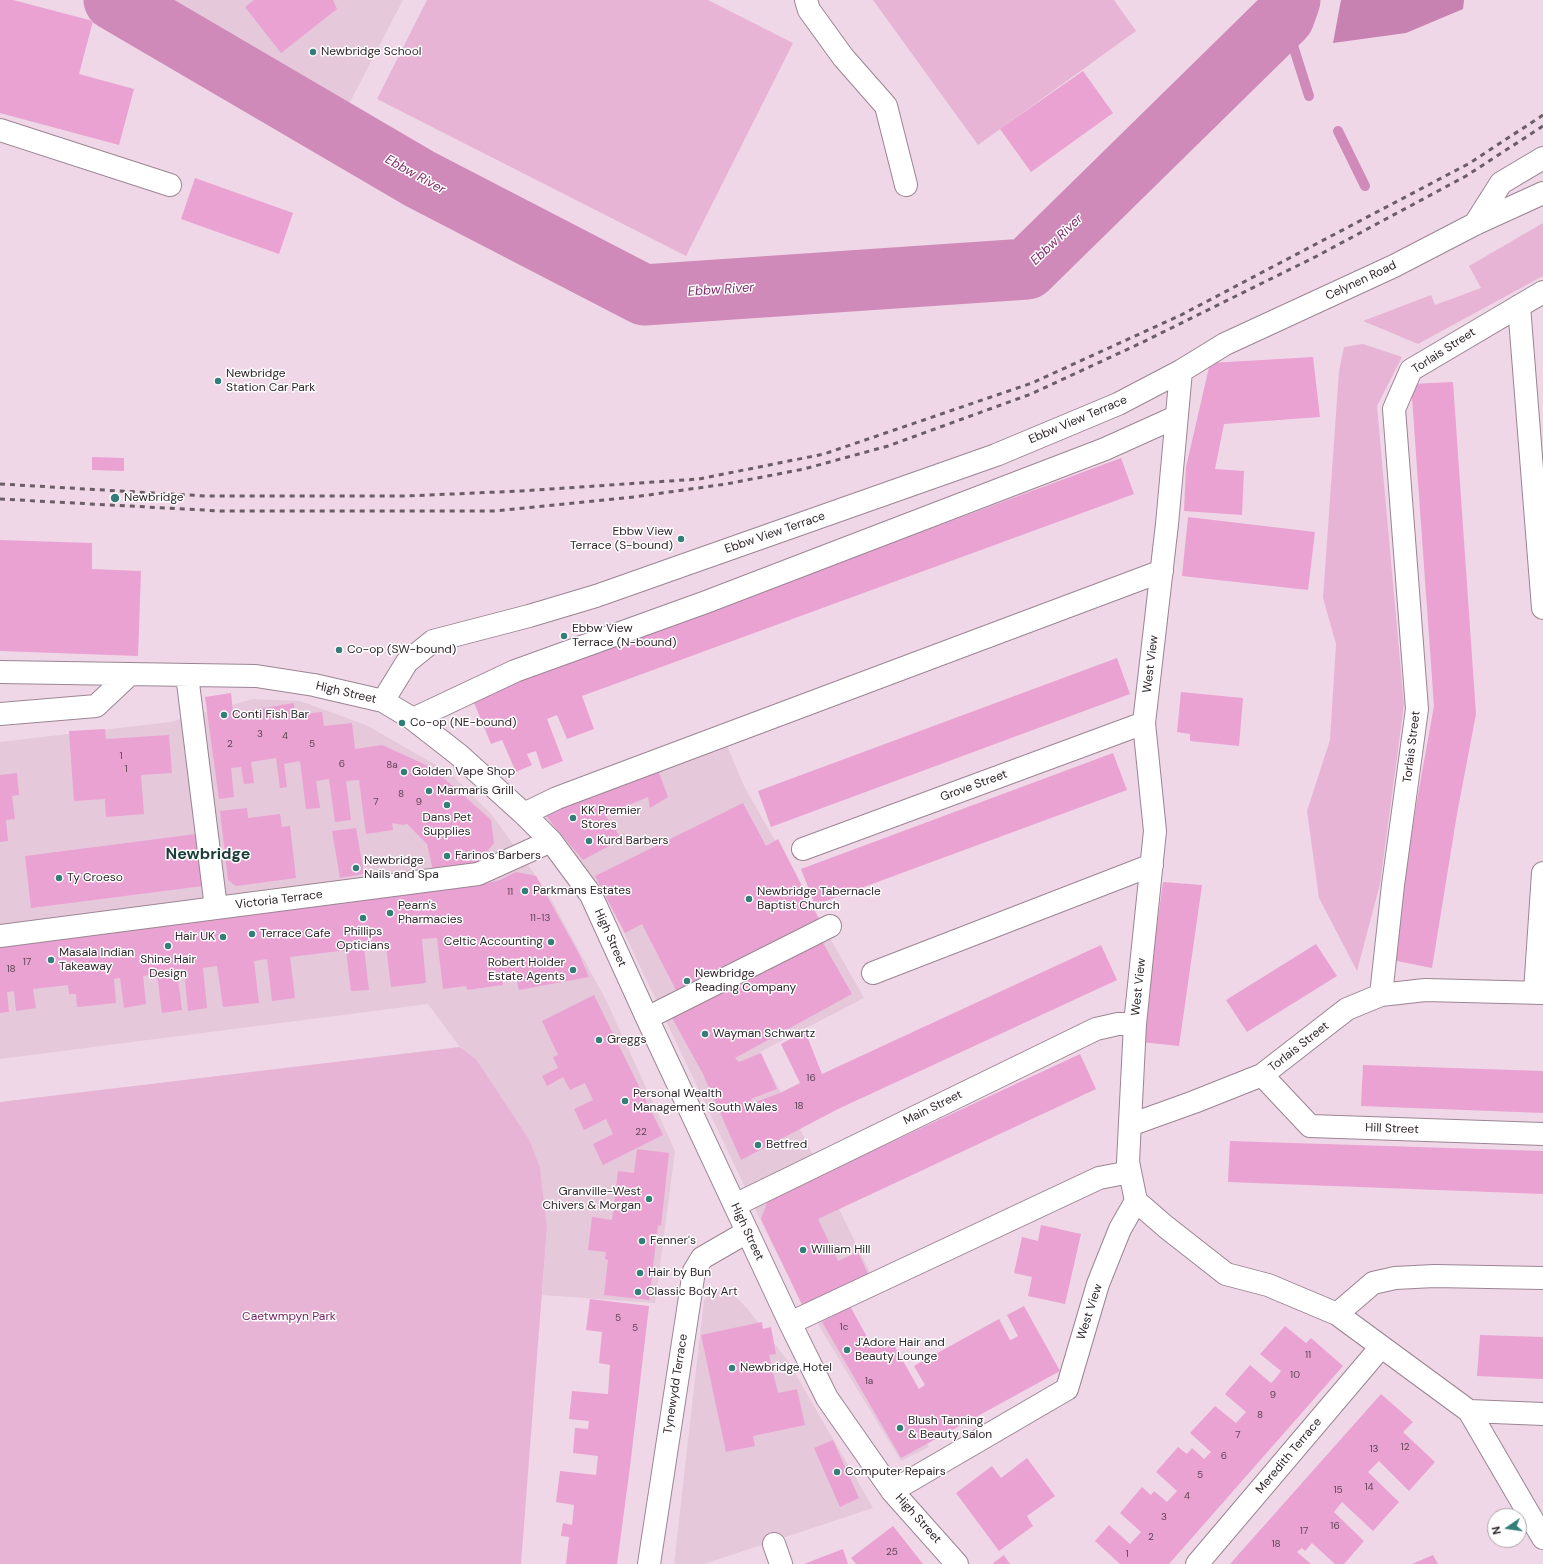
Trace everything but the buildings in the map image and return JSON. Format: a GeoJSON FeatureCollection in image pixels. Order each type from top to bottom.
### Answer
{"type":"FeatureCollection","features":[{"type":"Feature","properties":{"kind":"street"},"geometry":{"type":"LineString","coordinates":[[806,0],[809,10],[843,57],[886,106],[906,185]]}},
{"type":"Feature","properties":{"kind":"street"},"geometry":{"type":"LineString","coordinates":[[0,130],[170,185]]}},
{"type":"Feature","properties":{"kind":"street"},"geometry":{"type":"LineString","coordinates":[[1474,224],[1501,183],[1543,158]]}},
{"type":"Feature","properties":{"kind":"street","name":"Celynen Road"},"geometry":{"type":"LineString","coordinates":[[1181,371],[1225,344],[1394,266],[1474,224],[1543,193]]}},
{"type":"Feature","properties":{"kind":"street","name":"Torlais Street"},"geometry":{"type":"LineString","coordinates":[[1130,1125],[1262,1075],[1347,1009],[1381,994],[1393,885],[1417,709],[1394,409],[1411,370],[1543,292]]}},
{"type":"Feature","properties":{"kind":"street"},"geometry":{"type":"LineString","coordinates":[[1519,306],[1543,608]]}},
{"type":"Feature","properties":{"kind":"street","name":"West View"},"geometry":{"type":"LineString","coordinates":[[892,1491],[1067,1389],[1098,1284],[1120,1229],[1136,1201],[1128,1162],[1135,1024],[1155,831],[1144,723],[1167,524],[1181,371]]}},
{"type":"Feature","properties":{"kind":"street","name":"Ebbw View Terrace"},"geometry":{"type":"LineString","coordinates":[[383,701],[407,662],[433,641],[529,616],[596,596],[996,455],[1118,404],[1181,371]]}},
{"type":"Feature","properties":{"kind":"street"},"geometry":{"type":"LineString","coordinates":[[412,719],[514,671],[764,580],[1097,452],[1176,417]]}},
{"type":"Feature","properties":{"kind":"street"},"geometry":{"type":"LineString","coordinates":[[524,814],[557,798],[1162,570]]}},
{"type":"Feature","properties":{"kind":"street","name":"High Street"},"geometry":{"type":"LineString","coordinates":[[0,672],[256,676],[314,685],[383,701],[412,719],[459,754],[524,814],[551,841],[591,895],[790,1324],[827,1398],[892,1491],[957,1564]]}},
{"type":"Feature","properties":{"kind":"street"},"geometry":{"type":"LineString","coordinates":[[0,714],[96,706],[130,674]]}},
{"type":"Feature","properties":{"kind":"street"},"geometry":{"type":"LineString","coordinates":[[187,675],[216,908]]}},
{"type":"Feature","properties":{"kind":"street","name":"Grove Street"},"geometry":{"type":"LineString","coordinates":[[803,849],[1144,723]]}},
{"type":"Feature","properties":{"kind":"street","name":"Victoria Terrace"},"geometry":{"type":"LineString","coordinates":[[0,936],[478,874],[551,841]]}},
{"type":"Feature","properties":{"kind":"street"},"geometry":{"type":"LineString","coordinates":[[873,973],[1152,865]]}},
{"type":"Feature","properties":{"kind":"street"},"geometry":{"type":"LineString","coordinates":[[1381,994],[1425,990],[1539,992],[1543,873]]}},
{"type":"Feature","properties":{"kind":"street"},"geometry":{"type":"LineString","coordinates":[[647,1018],[830,926]]}},
{"type":"Feature","properties":{"kind":"street","name":"Main Street"},"geometry":{"type":"LineString","coordinates":[[735,1205],[1096,1029],[1118,1024],[1135,1024]]}},
{"type":"Feature","properties":{"kind":"street","name":"Hill Street"},"geometry":{"type":"LineString","coordinates":[[1262,1075],[1310,1126],[1543,1134]]}},
{"type":"Feature","properties":{"kind":"street"},"geometry":{"type":"LineString","coordinates":[[790,1324],[1099,1178],[1130,1172]]}},
{"type":"Feature","properties":{"kind":"street"},"geometry":{"type":"LineString","coordinates":[[1136,1201],[1166,1227],[1226,1274],[1268,1284],[1337,1314],[1468,1411],[1543,1538]]}},
{"type":"Feature","properties":{"kind":"street","name":"Tynewydd Terrace"},"geometry":{"type":"LineString","coordinates":[[649,1564],[694,1271],[702,1258],[747,1232]]}},
{"type":"Feature","properties":{"kind":"street"},"geometry":{"type":"LineString","coordinates":[[1337,1314],[1373,1283],[1395,1278],[1434,1276],[1543,1278]]}},
{"type":"Feature","properties":{"kind":"street","name":"Meredith Terrace"},"geometry":{"type":"LineString","coordinates":[[1197,1564],[1381,1347]]}},
{"type":"Feature","properties":{"kind":"street"},"geometry":{"type":"LineString","coordinates":[[1468,1411],[1543,1414]]}},
{"type":"Feature","properties":{"kind":"street"},"geometry":{"type":"LineString","coordinates":[[774,1544],[781,1564]]}},
{"type":"Feature","properties":{"kind":"shaded area","name":"Newbridge School"},"geometry":{"type":"Polygon","coordinates":[[[152,0],[403,0],[349,104],[152,0]]]}},
{"type":"Feature","properties":{"kind":"shaded area"},"geometry":{"type":"Polygon","coordinates":[[[1341,0],[1464,0],[1463,9],[1406,33],[1333,43],[1341,0]]]}},
{"type":"Feature","properties":{"kind":"shaded area"},"geometry":{"type":"Polygon","coordinates":[[[253,699],[300,701],[366,725],[450,773],[492,815],[546,890],[606,1000],[675,1151],[655,1303],[542,1295],[547,1227],[540,1167],[529,1139],[476,1059],[460,1047],[428,1004],[0,1059],[0,742],[170,722],[253,699]]]}},
{"type":"Feature","properties":{"kind":"shaded area"},"geometry":{"type":"Polygon","coordinates":[[[722,734],[744,786],[864,998],[760,1052],[806,1141],[879,1291],[849,1305],[929,1447],[901,1461],[822,1331],[773,1246],[626,937],[600,887],[532,799],[722,734]]]}},
{"type":"Feature","properties":{"kind":"shaded area"},"geometry":{"type":"Polygon","coordinates":[[[725,1291],[732,1294],[747,1308],[788,1361],[873,1508],[704,1564],[674,1564],[704,1300],[711,1292],[725,1291]]]}},
{"type":"Feature","properties":{"kind":"green space"},"geometry":{"type":"Polygon","coordinates":[[[427,0],[708,0],[793,43],[686,256],[377,99],[427,0]]]}},
{"type":"Feature","properties":{"kind":"green space"},"geometry":{"type":"Polygon","coordinates":[[[873,0],[1114,0],[1136,31],[978,145],[873,0]]]}},
{"type":"Feature","properties":{"kind":"green space"},"geometry":{"type":"Polygon","coordinates":[[[1543,223],[1543,276],[1418,344],[1363,321],[1431,295],[1435,305],[1481,288],[1469,266],[1543,223]]]}},
{"type":"Feature","properties":{"kind":"green space"},"geometry":{"type":"Polygon","coordinates":[[[1363,344],[1402,357],[1377,406],[1404,705],[1380,884],[1357,971],[1319,898],[1307,811],[1330,740],[1336,644],[1323,598],[1339,371],[1344,347],[1363,344]]]}},
{"type":"Feature","properties":{"kind":"green space","name":"Caetwmpyn Park"},"geometry":{"type":"Polygon","coordinates":[[[460,1047],[476,1059],[529,1139],[540,1167],[547,1227],[521,1564],[0,1564],[0,1102],[460,1047]]]}},
{"type":"Feature","properties":{"kind":"waterway","name":"Ebbw River"},"geometry":{"type":"LineString","coordinates":[[114,0],[420,179],[644,295],[1027,269],[1284,17],[1290,0]]}},
{"type":"Feature","properties":{"kind":"waterway"},"geometry":{"type":"LineString","coordinates":[[1284,17],[1309,96]]}},
{"type":"Feature","properties":{"kind":"waterway"},"geometry":{"type":"LineString","coordinates":[[1338,131],[1365,186]]}},
{"type":"Feature","properties":{"kind":"railway"},"geometry":{"type":"LineString","coordinates":[[0,484],[206,496],[406,496],[521,491],[699,479],[824,454],[1032,383],[1181,315],[1470,163],[1543,115]]}},
{"type":"Feature","properties":{"kind":"railway"},"geometry":{"type":"LineString","coordinates":[[0,499],[221,511],[495,511],[634,497],[726,484],[804,469],[888,446],[1031,394],[1141,343],[1317,256],[1466,176],[1543,126]]}},
{"type":"Feature","properties":{"kind":"place","name":"Newbridge School"},"geometry":{"type":"Point","coordinates":[313,52]}},
{"type":"Feature","properties":{"kind":"place","name":"Newbridge Station Car Park"},"geometry":{"type":"Point","coordinates":[218,381]}},
{"type":"Feature","properties":{"kind":"place","name":"Newbridge"},"geometry":{"type":"Point","coordinates":[115,498]}},
{"type":"Feature","properties":{"kind":"place","name":"Ebbw View Terrace (S-bound)"},"geometry":{"type":"Point","coordinates":[681,539]}},
{"type":"Feature","properties":{"kind":"place","name":"Ebbw View Terrace (N-bound)"},"geometry":{"type":"Point","coordinates":[564,636]}},
{"type":"Feature","properties":{"kind":"place","name":"Co-op (SW-bound)"},"geometry":{"type":"Point","coordinates":[339,650]}},
{"type":"Feature","properties":{"kind":"place","name":"Conti Fish Bar"},"geometry":{"type":"Point","coordinates":[224,715]}},
{"type":"Feature","properties":{"kind":"place","name":"Co-op (NE-bound)"},"geometry":{"type":"Point","coordinates":[402,723]}},
{"type":"Feature","properties":{"kind":"place","name":"Golden Vape Shop"},"geometry":{"type":"Point","coordinates":[404,772]}},
{"type":"Feature","properties":{"kind":"place","name":"Marmaris Grill"},"geometry":{"type":"Point","coordinates":[429,791]}},
{"type":"Feature","properties":{"kind":"place","name":"Dans Pet Supplies"},"geometry":{"type":"Point","coordinates":[447,805]}},
{"type":"Feature","properties":{"kind":"place","name":"KK Premier Stores"},"geometry":{"type":"Point","coordinates":[573,818]}},
{"type":"Feature","properties":{"kind":"place","name":"Kurd Barbers"},"geometry":{"type":"Point","coordinates":[589,841]}},
{"type":"Feature","properties":{"kind":"place","name":"Farinos Barbers"},"geometry":{"type":"Point","coordinates":[447,856]}},
{"type":"Feature","properties":{"kind":"place","name":"Newbridge Nails and Spa"},"geometry":{"type":"Point","coordinates":[356,868]}},
{"type":"Feature","properties":{"kind":"place","name":"Ty Croeso"},"geometry":{"type":"Point","coordinates":[59,878]}},
{"type":"Feature","properties":{"kind":"place","name":"Parkmans Estates"},"geometry":{"type":"Point","coordinates":[525,891]}},
{"type":"Feature","properties":{"kind":"place","name":"Newbridge Tabernacle Baptist Church"},"geometry":{"type":"Point","coordinates":[749,899]}},
{"type":"Feature","properties":{"kind":"place","name":"Pearn's Pharmacies"},"geometry":{"type":"Point","coordinates":[390,913]}},
{"type":"Feature","properties":{"kind":"place","name":"Phillips Opticians"},"geometry":{"type":"Point","coordinates":[363,918]}},
{"type":"Feature","properties":{"kind":"place","name":"Terrace Cafe"},"geometry":{"type":"Point","coordinates":[252,934]}},
{"type":"Feature","properties":{"kind":"place","name":"Hair UK"},"geometry":{"type":"Point","coordinates":[223,937]}},
{"type":"Feature","properties":{"kind":"place","name":"Celtic Accounting"},"geometry":{"type":"Point","coordinates":[551,942]}},
{"type":"Feature","properties":{"kind":"place","name":"Shine Hair Design"},"geometry":{"type":"Point","coordinates":[168,946]}},
{"type":"Feature","properties":{"kind":"place","name":"Masala Indian Takeaway"},"geometry":{"type":"Point","coordinates":[51,960]}},
{"type":"Feature","properties":{"kind":"place","name":"Robert Holder Estate Agents"},"geometry":{"type":"Point","coordinates":[573,970]}},
{"type":"Feature","properties":{"kind":"place","name":"Newbridge Reading Company"},"geometry":{"type":"Point","coordinates":[687,981]}},
{"type":"Feature","properties":{"kind":"place","name":"Wayman Schwartz"},"geometry":{"type":"Point","coordinates":[705,1034]}},
{"type":"Feature","properties":{"kind":"place","name":"Greggs"},"geometry":{"type":"Point","coordinates":[599,1040]}},
{"type":"Feature","properties":{"kind":"place","name":"Personal Wealth Management South Wales"},"geometry":{"type":"Point","coordinates":[625,1101]}},
{"type":"Feature","properties":{"kind":"place","name":"Betfred"},"geometry":{"type":"Point","coordinates":[758,1145]}},
{"type":"Feature","properties":{"kind":"place","name":"Granville-West Chivers & Morgan"},"geometry":{"type":"Point","coordinates":[649,1199]}},
{"type":"Feature","properties":{"kind":"place","name":"Fenner's"},"geometry":{"type":"Point","coordinates":[642,1241]}},
{"type":"Feature","properties":{"kind":"place","name":"William Hill"},"geometry":{"type":"Point","coordinates":[803,1250]}},
{"type":"Feature","properties":{"kind":"place","name":"Hair by Bun"},"geometry":{"type":"Point","coordinates":[640,1273]}},
{"type":"Feature","properties":{"kind":"place","name":"Classic Body Art"},"geometry":{"type":"Point","coordinates":[638,1292]}},
{"type":"Feature","properties":{"kind":"place","name":"J'Adore Hair and Beauty Lounge"},"geometry":{"type":"Point","coordinates":[847,1350]}},
{"type":"Feature","properties":{"kind":"place","name":"Newbridge Hotel"},"geometry":{"type":"Point","coordinates":[732,1368]}},
{"type":"Feature","properties":{"kind":"place","name":"Blush Tanning & Beauty Salon"},"geometry":{"type":"Point","coordinates":[900,1428]}},
{"type":"Feature","properties":{"kind":"place","name":"Computer Repairs"},"geometry":{"type":"Point","coordinates":[837,1472]}},
{"type":"Feature","properties":{"kind":"district","name":"Newbridge"},"geometry":{"type":"Point","coordinates":[208,855]}}]}
